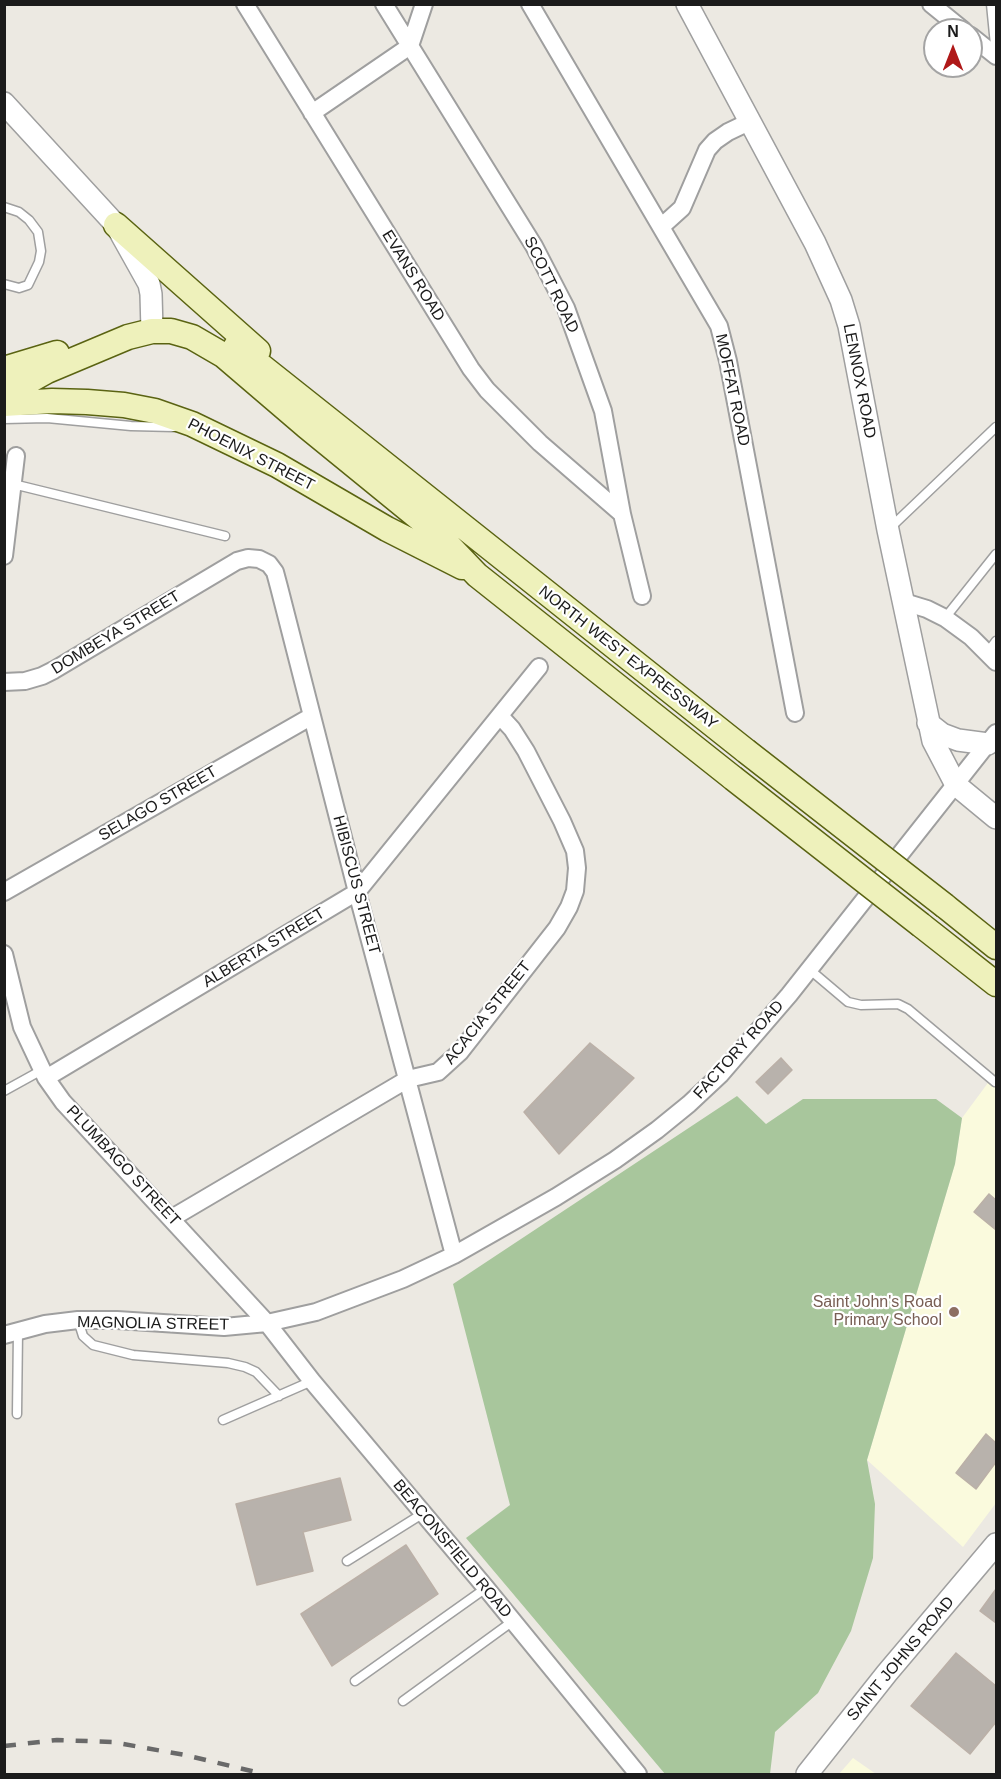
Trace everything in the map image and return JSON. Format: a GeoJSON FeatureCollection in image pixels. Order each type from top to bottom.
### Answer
{"type":"FeatureCollection","features":[{"type":"Feature","properties":{"kind":"main road"},"geometry":{"type":"LineString","coordinates":[[116,225],[280,371],[353,440]]}},
{"type":"Feature","properties":{"kind":"main road","name":"NORTH WEST EXPRESSWAY"},"geometry":{"type":"LineString","coordinates":[[152,325],[170,318],[207,329],[239,348],[996,947]]}},
{"type":"Feature","properties":{"kind":"main road"},"geometry":{"type":"LineString","coordinates":[[4,369],[43,358],[125,326],[152,325],[192,337],[223,355],[436,532],[477,575]]}},
{"type":"Feature","properties":{"kind":"main road"},"geometry":{"type":"LineString","coordinates":[[4,395],[47,371],[152,325]]}},
{"type":"Feature","properties":{"kind":"main road","name":"PHOENIX STREET"},"geometry":{"type":"LineString","coordinates":[[4,404],[52,401],[124,405],[155,411],[192,424],[277,465],[387,530],[477,575]]}},
{"type":"Feature","properties":{"kind":"main road","name":"NORTH WEST EXPRESSWAY"},"geometry":{"type":"LineString","coordinates":[[477,575],[996,984]]}},
{"type":"Feature","properties":{"kind":"street","name":"EVANS ROAD"},"geometry":{"type":"LineString","coordinates":[[245,4],[471,369],[487,390],[540,443],[622,514]]}},
{"type":"Feature","properties":{"kind":"street","name":"SCOTT ROAD"},"geometry":{"type":"LineString","coordinates":[[384,4],[534,246],[566,308],[603,411],[622,514],[642,596]]}},
{"type":"Feature","properties":{"kind":"street"},"geometry":{"type":"LineString","coordinates":[[312,113],[410,46],[424,4]]}},
{"type":"Feature","properties":{"kind":"street","name":"MOFFAT ROAD"},"geometry":{"type":"LineString","coordinates":[[530,4],[716,320],[723,339],[795,713]]}},
{"type":"Feature","properties":{"kind":"street","name":"LENNOX ROAD"},"geometry":{"type":"LineString","coordinates":[[687,4],[751,121],[830,273],[841,300],[849,326],[928,723],[940,757],[956,785]]}},
{"type":"Feature","properties":{"kind":"street"},"geometry":{"type":"LineString","coordinates":[[931,4],[948,18]]}},
{"type":"Feature","properties":{"kind":"street"},"geometry":{"type":"LineString","coordinates":[[983,46],[996,56]]}},
{"type":"Feature","properties":{"kind":"street"},"geometry":{"type":"LineString","coordinates":[[4,103],[116,225],[149,284],[152,325]]}},
{"type":"Feature","properties":{"kind":"street"},"geometry":{"type":"LineString","coordinates":[[661,227],[681,208],[707,150],[728,132],[751,121]]}},
{"type":"Feature","properties":{"kind":"street"},"geometry":{"type":"LineString","coordinates":[[4,556],[16,456]]}},
{"type":"Feature","properties":{"kind":"street","name":"HIBISCUS STREET"},"geometry":{"type":"LineString","coordinates":[[222,569],[248,558],[268,564],[275,572],[357,892],[454,1255]]}},
{"type":"Feature","properties":{"kind":"street","name":"DOMBEYA STREET"},"geometry":{"type":"LineString","coordinates":[[4,682],[25,681],[54,670],[222,569]]}},
{"type":"Feature","properties":{"kind":"street"},"geometry":{"type":"LineString","coordinates":[[904,602],[927,609],[945,618],[993,652]]}},
{"type":"Feature","properties":{"kind":"street","name":"ALBERTA STREET"},"geometry":{"type":"LineString","coordinates":[[44,1074],[357,892],[539,667]]}},
{"type":"Feature","properties":{"kind":"street","name":"SELAGO STREET"},"geometry":{"type":"LineString","coordinates":[[4,892],[312,716]]}},
{"type":"Feature","properties":{"kind":"street","name":"ACACIA STREET"},"geometry":{"type":"LineString","coordinates":[[172,1218],[408,1079],[438,1072],[460,1052],[557,928],[575,891],[577,868],[575,850],[521,742],[500,716]]}},
{"type":"Feature","properties":{"kind":"street"},"geometry":{"type":"LineString","coordinates":[[928,723],[942,734],[958,740],[992,738]]}},
{"type":"Feature","properties":{"kind":"street","name":"FACTORY ROAD"},"geometry":{"type":"LineString","coordinates":[[267,1323],[316,1312],[403,1279],[454,1255],[556,1197],[615,1160],[681,1110],[720,1075],[809,969],[992,738]]}},
{"type":"Feature","properties":{"kind":"street"},"geometry":{"type":"LineString","coordinates":[[956,785],[996,818]]}},
{"type":"Feature","properties":{"kind":"street","name":"PLUMBAGO STREET"},"geometry":{"type":"LineString","coordinates":[[4,954],[22,1027],[44,1074],[76,1119],[172,1218],[267,1323]]}},
{"type":"Feature","properties":{"kind":"street","name":"MAGNOLIA STREET"},"geometry":{"type":"LineString","coordinates":[[11,1333],[45,1324],[78,1320],[117,1320],[224,1327],[267,1323]]}},
{"type":"Feature","properties":{"kind":"street","name":"BEACONSFIELD ROAD"},"geometry":{"type":"LineString","coordinates":[[267,1323],[312,1381],[638,1774]]}},
{"type":"Feature","properties":{"kind":"street","name":"SAINT JOHNS ROAD"},"geometry":{"type":"LineString","coordinates":[[807,1774],[887,1673],[996,1544]]}},
{"type":"Feature","properties":{"kind":"lane"},"geometry":{"type":"LineString","coordinates":[[991,4],[996,56]]}},
{"type":"Feature","properties":{"kind":"lane"},"geometry":{"type":"LineString","coordinates":[[4,207],[19,212],[29,220],[38,232],[41,250],[39,262],[28,285],[19,288],[4,284]]}},
{"type":"Feature","properties":{"kind":"lane"},"geometry":{"type":"LineString","coordinates":[[4,419],[47,418],[155,428],[172,428],[192,424]]}},
{"type":"Feature","properties":{"kind":"lane"},"geometry":{"type":"LineString","coordinates":[[888,530],[996,427]]}},
{"type":"Feature","properties":{"kind":"lane"},"geometry":{"type":"LineString","coordinates":[[13,484],[225,536]]}},
{"type":"Feature","properties":{"kind":"lane"},"geometry":{"type":"LineString","coordinates":[[945,618],[996,554]]}},
{"type":"Feature","properties":{"kind":"lane"},"geometry":{"type":"LineString","coordinates":[[809,969],[848,1002],[861,1005],[898,1004],[908,1010],[995,1082]]}},
{"type":"Feature","properties":{"kind":"lane"},"geometry":{"type":"LineString","coordinates":[[4,1091],[44,1074]]}},
{"type":"Feature","properties":{"kind":"lane"},"geometry":{"type":"LineString","coordinates":[[78,1320],[83,1336],[93,1345],[133,1355],[228,1363],[245,1367],[255,1372],[279,1396]]}},
{"type":"Feature","properties":{"kind":"lane"},"geometry":{"type":"LineString","coordinates":[[11,1333],[17,1413]]}},
{"type":"Feature","properties":{"kind":"lane"},"geometry":{"type":"LineString","coordinates":[[224,1420],[312,1381]]}},
{"type":"Feature","properties":{"kind":"lane"},"geometry":{"type":"LineString","coordinates":[[347,1562],[422,1514]]}},
{"type":"Feature","properties":{"kind":"lane"},"geometry":{"type":"LineString","coordinates":[[355,1681],[486,1588]]}},
{"type":"Feature","properties":{"kind":"lane"},"geometry":{"type":"LineString","coordinates":[[403,1701],[513,1621]]}},
{"type":"Feature","properties":{"kind":"shaded area","name":"Saint John's Road Primary School"},"geometry":{"type":"Polygon","coordinates":[[[996,1072],[996,1503],[963,1547],[867,1460],[955,1164],[962,1118],[996,1072]]]}},
{"type":"Feature","properties":{"kind":"shaded area"},"geometry":{"type":"Polygon","coordinates":[[[853,1758],[876,1774],[839,1774],[853,1758]]]}},
{"type":"Feature","properties":{"kind":"green space"},"geometry":{"type":"Polygon","coordinates":[[[737,1096],[766,1124],[803,1099],[936,1099],[962,1118],[955,1164],[867,1460],[875,1504],[873,1558],[851,1631],[818,1693],[775,1732],[770,1774],[665,1774],[466,1538],[510,1505],[453,1284],[737,1096]]]}},
{"type":"Feature","properties":{"kind":"building"},"geometry":{"type":"Polygon","coordinates":[[[590,1043],[634,1078],[559,1154],[524,1112],[590,1043]]]}},
{"type":"Feature","properties":{"kind":"building"},"geometry":{"type":"Polygon","coordinates":[[[781,1058],[792,1070],[768,1094],[756,1082],[781,1058]]]}},
{"type":"Feature","properties":{"kind":"building"},"geometry":{"type":"Polygon","coordinates":[[[989,1194],[996,1200],[996,1230],[974,1212],[989,1194]]]}},
{"type":"Feature","properties":{"kind":"building"},"geometry":{"type":"Polygon","coordinates":[[[986,1434],[996,1443],[996,1462],[976,1489],[956,1473],[986,1434]]]}},
{"type":"Feature","properties":{"kind":"building"},"geometry":{"type":"Polygon","coordinates":[[[340,1478],[351,1520],[303,1532],[313,1571],[257,1585],[236,1504],[340,1478]]]}},
{"type":"Feature","properties":{"kind":"building"},"geometry":{"type":"Polygon","coordinates":[[[406,1545],[438,1594],[332,1666],[301,1614],[406,1545]]]}},
{"type":"Feature","properties":{"kind":"building"},"geometry":{"type":"Polygon","coordinates":[[[996,1589],[996,1623],[980,1611],[996,1589]]]}},
{"type":"Feature","properties":{"kind":"building"},"geometry":{"type":"Polygon","coordinates":[[[956,1653],[996,1686],[996,1722],[970,1754],[911,1706],[956,1653]]]}},
{"type":"Feature","properties":{"kind":"railway"},"geometry":{"type":"LineString","coordinates":[[4,1746],[57,1740],[112,1742],[185,1755],[264,1774]]}},
{"type":"Feature","properties":{"kind":"place","name":"Saint John's Road Primary School"},"geometry":{"type":"Point","coordinates":[954,1312]}}]}
